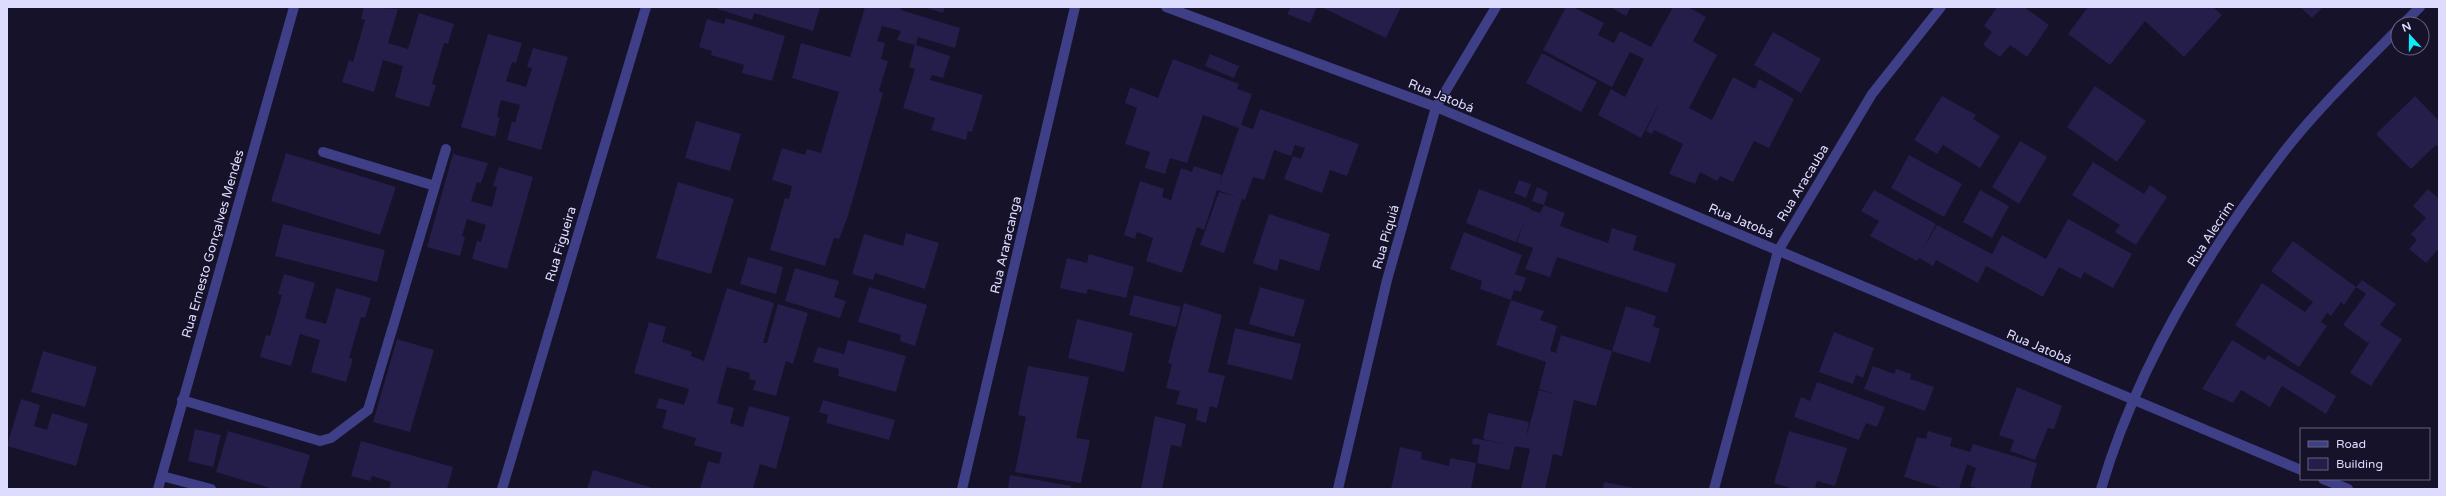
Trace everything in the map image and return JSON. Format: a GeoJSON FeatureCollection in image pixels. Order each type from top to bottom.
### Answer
{"type":"FeatureCollection","features":[{"type":"Feature","properties":{"kind":"street","name":"Rua Ernesto Gonçalves Mendes"},"geometry":{"type":"LineString","coordinates":[[158,489],[294,7]]}},
{"type":"Feature","properties":{"kind":"street","name":"Rua Figueira"},"geometry":{"type":"LineString","coordinates":[[502,489],[646,7]]}},
{"type":"Feature","properties":{"kind":"street","name":"Rua Araracanga"},"geometry":{"type":"LineString","coordinates":[[962,489],[1075,7]]}},
{"type":"Feature","properties":{"kind":"street","name":"Rua Jatobá"},"geometry":{"type":"LineString","coordinates":[[1166,7],[1436,107],[2300,470]]}},
{"type":"Feature","properties":{"kind":"street","name":"Rua Piquiá"},"geometry":{"type":"LineString","coordinates":[[1338,489],[1387,280],[1436,107],[1496,7]]}},
{"type":"Feature","properties":{"kind":"street","name":"Rua Aracauba"},"geometry":{"type":"LineString","coordinates":[[1714,489],[1778,250],[1872,94],[1941,7]]}},
{"type":"Feature","properties":{"kind":"street"},"geometry":{"type":"LineString","coordinates":[[2411,16],[2420,7]]}},
{"type":"Feature","properties":{"kind":"street","name":"Rua Alecrim"},"geometry":{"type":"LineString","coordinates":[[2101,489],[2134,401],[2164,337],[2197,278],[2250,198],[2284,152],[2353,74],[2390,37]]}},
{"type":"Feature","properties":{"kind":"street"},"geometry":{"type":"LineString","coordinates":[[182,400],[320,442],[331,438],[368,410],[446,149]]}},
{"type":"Feature","properties":{"kind":"street"},"geometry":{"type":"LineString","coordinates":[[323,152],[435,186]]}},
{"type":"Feature","properties":{"kind":"street"},"geometry":{"type":"LineString","coordinates":[[162,476],[211,489]]}},
{"type":"Feature","properties":{"kind":"street"},"geometry":{"type":"LineString","coordinates":[[2326,480],[2348,489]]}},
{"type":"Feature","properties":{"kind":"building"},"geometry":{"type":"Polygon","coordinates":[[[364,7],[398,9],[388,43],[408,49],[419,13],[454,24],[448,44],[444,43],[432,84],[436,85],[429,107],[395,97],[403,66],[383,60],[374,92],[342,82],[349,60],[353,62],[365,20],[361,19],[364,7]]]}},
{"type":"Feature","properties":{"kind":"building"},"geometry":{"type":"Polygon","coordinates":[[[712,7],[820,7],[813,31],[754,13],[752,20],[712,7]]]}},
{"type":"Feature","properties":{"kind":"building"},"geometry":{"type":"Polygon","coordinates":[[[865,7],[901,7],[901,10],[960,28],[955,48],[918,37],[916,45],[950,56],[943,78],[932,75],[930,80],[983,95],[972,132],[968,131],[966,140],[931,130],[935,118],[903,108],[915,69],[909,67],[915,45],[897,40],[901,31],[882,26],[877,41],[885,43],[881,59],[888,61],[879,91],[883,93],[848,216],[839,239],[834,238],[825,266],[770,250],[785,198],[789,199],[792,186],[772,180],[782,148],[805,155],[807,149],[821,153],[839,92],[792,78],[801,43],[850,57],[865,7]]]}},
{"type":"Feature","properties":{"kind":"building"},"geometry":{"type":"Polygon","coordinates":[[[924,7],[945,7],[943,13],[924,7]]]}},
{"type":"Feature","properties":{"kind":"building"},"geometry":{"type":"Polygon","coordinates":[[[1291,7],[1317,7],[1310,23],[1287,14],[1291,7]]]}},
{"type":"Feature","properties":{"kind":"building"},"geometry":{"type":"Polygon","coordinates":[[[1321,7],[1401,7],[1386,38],[1321,7]]]}},
{"type":"Feature","properties":{"kind":"building"},"geometry":{"type":"Polygon","coordinates":[[[1566,7],[1573,7],[1604,23],[1598,35],[1614,43],[1620,31],[1651,47],[1673,7],[1688,7],[1706,17],[1693,41],[1717,55],[1689,108],[1712,120],[1733,77],[1755,89],[1759,79],[1794,99],[1769,148],[1754,141],[1733,182],[1720,176],[1717,181],[1700,172],[1695,184],[1669,174],[1683,144],[1654,130],[1652,134],[1646,131],[1662,98],[1641,138],[1598,115],[1611,89],[1625,97],[1644,59],[1630,52],[1612,87],[1543,50],[1566,7]]]}},
{"type":"Feature","properties":{"kind":"building"},"geometry":{"type":"Polygon","coordinates":[[[1610,7],[1631,7],[1626,16],[1610,7]]]}},
{"type":"Feature","properties":{"kind":"building"},"geometry":{"type":"Polygon","coordinates":[[[1997,7],[2024,7],[2049,25],[2027,57],[2010,45],[2000,57],[1983,45],[1992,32],[1984,26],[1997,7]]]}},
{"type":"Feature","properties":{"kind":"building"},"geometry":{"type":"Polygon","coordinates":[[[2088,7],[2213,7],[2222,15],[2184,57],[2145,21],[2110,65],[2068,34],[2088,7]]]}},
{"type":"Feature","properties":{"kind":"building"},"geometry":{"type":"Polygon","coordinates":[[[2300,7],[2323,7],[2312,18],[2300,7]]]}},
{"type":"Feature","properties":{"kind":"building"},"geometry":{"type":"Polygon","coordinates":[[[726,18],[785,36],[772,81],[742,73],[744,65],[711,55],[712,51],[699,47],[707,19],[724,24],[726,18]]]}},
{"type":"Feature","properties":{"kind":"building"},"geometry":{"type":"Polygon","coordinates":[[[1773,32],[1821,59],[1801,93],[1754,65],[1773,32]]]}},
{"type":"Feature","properties":{"kind":"building"},"geometry":{"type":"Polygon","coordinates":[[[488,34],[522,43],[516,63],[512,62],[506,81],[526,87],[532,68],[527,67],[533,48],[568,57],[541,150],[507,140],[512,121],[515,123],[520,105],[501,100],[497,116],[500,118],[495,137],[461,127],[488,34]]]}},
{"type":"Feature","properties":{"kind":"building"},"geometry":{"type":"Polygon","coordinates":[[[1542,53],[1597,82],[1581,112],[1526,83],[1542,53]]]}},
{"type":"Feature","properties":{"kind":"building"},"geometry":{"type":"Polygon","coordinates":[[[1210,54],[1239,66],[1234,78],[1205,66],[1210,54]]]}},
{"type":"Feature","properties":{"kind":"building"},"geometry":{"type":"Polygon","coordinates":[[[1173,59],[1239,84],[1237,89],[1252,94],[1241,125],[1253,129],[1260,109],[1359,144],[1347,176],[1330,170],[1322,193],[1284,179],[1293,156],[1301,159],[1305,148],[1295,145],[1291,156],[1274,150],[1264,180],[1253,177],[1245,200],[1242,199],[1224,253],[1200,245],[1219,192],[1237,197],[1217,190],[1204,230],[1197,227],[1182,273],[1146,261],[1153,238],[1137,232],[1135,239],[1124,235],[1140,181],[1164,189],[1162,197],[1171,200],[1181,168],[1192,172],[1194,166],[1222,175],[1219,185],[1239,128],[1190,110],[1203,115],[1187,163],[1170,158],[1165,174],[1145,168],[1150,152],[1125,144],[1137,108],[1125,103],[1130,87],[1158,98],[1173,59]]]}},
{"type":"Feature","properties":{"kind":"building"},"geometry":{"type":"Polygon","coordinates":[[[2095,86],[2146,121],[2117,162],[2067,127],[2095,86]]]}},
{"type":"Feature","properties":{"kind":"building"},"geometry":{"type":"Polygon","coordinates":[[[1942,96],[1976,115],[1973,119],[2000,136],[1980,168],[1943,145],[1937,154],[1914,140],[1942,96]]]}},
{"type":"Feature","properties":{"kind":"building"},"geometry":{"type":"Polygon","coordinates":[[[2415,96],[2439,121],[2439,148],[2436,145],[2411,169],[2376,134],[2415,96]]]}},
{"type":"Feature","properties":{"kind":"building"},"geometry":{"type":"Polygon","coordinates":[[[696,121],[741,134],[730,171],[685,158],[696,121]]]}},
{"type":"Feature","properties":{"kind":"building"},"geometry":{"type":"Polygon","coordinates":[[[2020,141],[2047,157],[2019,204],[1992,187],[2020,141]]]}},
{"type":"Feature","properties":{"kind":"building"},"geometry":{"type":"Polygon","coordinates":[[[286,153],[396,187],[380,235],[271,201],[286,153]]]}},
{"type":"Feature","properties":{"kind":"building"},"geometry":{"type":"Polygon","coordinates":[[[453,154],[488,163],[481,183],[477,182],[471,201],[492,207],[497,187],[493,186],[499,167],[533,177],[507,269],[472,259],[477,241],[481,242],[486,225],[467,219],[462,236],[465,237],[460,256],[427,247],[453,154]]]}},
{"type":"Feature","properties":{"kind":"building"},"geometry":{"type":"Polygon","coordinates":[[[1909,155],[1962,184],[1944,217],[1891,188],[1909,155]]]}},
{"type":"Feature","properties":{"kind":"building"},"geometry":{"type":"Polygon","coordinates":[[[2093,162],[2144,194],[2150,185],[2167,197],[2136,245],[2115,232],[2120,225],[2072,195],[2093,162]]]}},
{"type":"Feature","properties":{"kind":"building"},"geometry":{"type":"Polygon","coordinates":[[[1519,180],[1531,184],[1526,198],[1514,193],[1519,180]]]}},
{"type":"Feature","properties":{"kind":"building"},"geometry":{"type":"Polygon","coordinates":[[[678,182],[734,199],[711,274],[656,258],[678,182]]]}},
{"type":"Feature","properties":{"kind":"building"},"geometry":{"type":"Polygon","coordinates":[[[1537,187],[1548,192],[1544,205],[1532,201],[1537,187]]]}},
{"type":"Feature","properties":{"kind":"building"},"geometry":{"type":"Polygon","coordinates":[[[1479,189],[1530,208],[1516,242],[1466,223],[1479,189]]]}},
{"type":"Feature","properties":{"kind":"building"},"geometry":{"type":"Polygon","coordinates":[[[2428,189],[2439,199],[2439,248],[2426,263],[2409,249],[2417,240],[2411,234],[2426,218],[2413,206],[2428,189]]]}},
{"type":"Feature","properties":{"kind":"building"},"geometry":{"type":"Polygon","coordinates":[[[1874,190],[1936,224],[1924,247],[1937,225],[1992,254],[1978,283],[1936,260],[1933,266],[1919,258],[1917,261],[1870,236],[1879,221],[1861,211],[1874,190]]]}},
{"type":"Feature","properties":{"kind":"building"},"geometry":{"type":"Polygon","coordinates":[[[1980,190],[2009,206],[1992,238],[1963,222],[1980,190]]]}},
{"type":"Feature","properties":{"kind":"building"},"geometry":{"type":"Polygon","coordinates":[[[1544,205],[1565,213],[1560,226],[1608,243],[1612,228],[1637,236],[1633,250],[1676,264],[1667,293],[1557,257],[1550,277],[1525,269],[1533,248],[1517,242],[1529,209],[1540,213],[1544,205]]]}},
{"type":"Feature","properties":{"kind":"building"},"geometry":{"type":"Polygon","coordinates":[[[1269,214],[1330,234],[1319,271],[1280,259],[1277,271],[1253,263],[1269,214]]]}},
{"type":"Feature","properties":{"kind":"building"},"geometry":{"type":"Polygon","coordinates":[[[2068,219],[2132,254],[2113,288],[2084,272],[2081,279],[2059,267],[2043,297],[1986,266],[2002,235],[2046,259],[2068,219]]]}},
{"type":"Feature","properties":{"kind":"building"},"geometry":{"type":"Polygon","coordinates":[[[283,224],[385,250],[377,282],[275,256],[283,224]]]}},
{"type":"Feature","properties":{"kind":"building"},"geometry":{"type":"Polygon","coordinates":[[[1464,232],[1522,255],[1515,274],[1526,278],[1521,292],[1514,290],[1511,300],[1480,289],[1482,281],[1450,269],[1464,232]]]}},
{"type":"Feature","properties":{"kind":"building"},"geometry":{"type":"Polygon","coordinates":[[[906,233],[939,243],[925,289],[875,273],[873,280],[852,274],[864,234],[903,246],[906,233]]]}},
{"type":"Feature","properties":{"kind":"building"},"geometry":{"type":"Polygon","coordinates":[[[2293,241],[2356,287],[2344,305],[2341,302],[2331,316],[2327,313],[2321,322],[2327,326],[2299,367],[2235,325],[2262,283],[2305,312],[2313,302],[2271,271],[2293,241]]]}},
{"type":"Feature","properties":{"kind":"building"},"geometry":{"type":"Polygon","coordinates":[[[1089,254],[1134,267],[1126,298],[1088,289],[1086,294],[1060,288],[1067,258],[1087,263],[1089,254]]]}},
{"type":"Feature","properties":{"kind":"building"},"geometry":{"type":"Polygon","coordinates":[[[748,257],[783,267],[776,294],[740,284],[748,257]]]}},
{"type":"Feature","properties":{"kind":"building"},"geometry":{"type":"Polygon","coordinates":[[[795,268],[839,281],[834,297],[846,301],[840,318],[785,301],[795,268]]]}},
{"type":"Feature","properties":{"kind":"building"},"geometry":{"type":"Polygon","coordinates":[[[284,274],[315,283],[305,318],[326,324],[336,288],[371,298],[365,318],[361,317],[349,358],[353,359],[346,382],[311,372],[320,340],[300,334],[291,366],[260,357],[266,335],[270,336],[282,295],[278,294],[284,274]]]}},
{"type":"Feature","properties":{"kind":"building"},"geometry":{"type":"Polygon","coordinates":[[[2362,280],[2396,304],[2380,325],[2402,339],[2371,386],[2350,373],[2372,338],[2368,343],[2343,325],[2366,294],[2356,287],[2362,280]]]}},
{"type":"Feature","properties":{"kind":"building"},"geometry":{"type":"Polygon","coordinates":[[[869,287],[927,305],[915,346],[900,341],[901,335],[858,322],[869,287]]]}},
{"type":"Feature","properties":{"kind":"building"},"geometry":{"type":"Polygon","coordinates":[[[1260,287],[1305,300],[1294,337],[1249,324],[1260,287]]]}},
{"type":"Feature","properties":{"kind":"building"},"geometry":{"type":"Polygon","coordinates":[[[727,288],[774,303],[763,343],[767,343],[778,304],[808,313],[793,364],[786,361],[776,396],[753,390],[756,381],[749,379],[750,373],[727,367],[717,403],[734,408],[730,423],[743,427],[749,406],[790,417],[776,469],[760,464],[753,489],[700,489],[708,461],[719,464],[722,453],[694,445],[696,438],[662,428],[667,410],[656,408],[659,398],[684,405],[689,389],[634,373],[649,322],[666,327],[662,342],[692,352],[691,356],[704,361],[727,288]]]}},
{"type":"Feature","properties":{"kind":"building"},"geometry":{"type":"Polygon","coordinates":[[[1134,295],[1181,307],[1176,327],[1129,315],[1134,295]]]}},
{"type":"Feature","properties":{"kind":"building"},"geometry":{"type":"Polygon","coordinates":[[[1511,300],[1544,311],[1540,320],[1557,326],[1550,351],[1556,353],[1561,335],[1612,351],[1596,406],[1574,400],[1562,456],[1553,454],[1545,489],[1521,489],[1530,449],[1515,446],[1509,470],[1477,463],[1480,445],[1472,444],[1473,438],[1504,444],[1483,439],[1488,413],[1529,422],[1526,438],[1539,390],[1558,395],[1539,389],[1546,362],[1496,345],[1511,300]]]}},
{"type":"Feature","properties":{"kind":"building"},"geometry":{"type":"Polygon","coordinates":[[[1184,303],[1222,315],[1208,372],[1225,376],[1217,408],[1210,406],[1206,423],[1196,420],[1198,409],[1176,404],[1180,391],[1166,388],[1172,364],[1168,363],[1184,303]]]}},
{"type":"Feature","properties":{"kind":"building"},"geometry":{"type":"Polygon","coordinates":[[[1626,306],[1656,316],[1653,326],[1660,329],[1650,363],[1612,351],[1626,306]]]}},
{"type":"Feature","properties":{"kind":"building"},"geometry":{"type":"Polygon","coordinates":[[[1077,319],[1133,333],[1124,372],[1068,358],[1077,319]]]}},
{"type":"Feature","properties":{"kind":"building"},"geometry":{"type":"Polygon","coordinates":[[[1235,328],[1301,344],[1292,380],[1227,364],[1235,328]]]}},
{"type":"Feature","properties":{"kind":"building"},"geometry":{"type":"Polygon","coordinates":[[[1834,332],[1874,348],[1863,378],[1856,375],[1853,384],[1819,372],[1834,332]]]}},
{"type":"Feature","properties":{"kind":"building"},"geometry":{"type":"Polygon","coordinates":[[[397,339],[434,350],[410,432],[373,422],[397,339]]]}},
{"type":"Feature","properties":{"kind":"building"},"geometry":{"type":"Polygon","coordinates":[[[848,340],[906,356],[896,392],[838,376],[839,369],[813,362],[818,347],[844,354],[848,340]]]}},
{"type":"Feature","properties":{"kind":"building"},"geometry":{"type":"Polygon","coordinates":[[[2232,340],[2265,360],[2268,355],[2336,396],[2326,414],[2282,386],[2270,407],[2241,390],[2233,403],[2202,389],[2232,340]]]}},
{"type":"Feature","properties":{"kind":"building"},"geometry":{"type":"Polygon","coordinates":[[[43,351],[97,367],[85,407],[31,392],[43,351]]]}},
{"type":"Feature","properties":{"kind":"building"},"geometry":{"type":"Polygon","coordinates":[[[1028,366],[1089,377],[1076,438],[1090,440],[1081,483],[1015,472],[1026,417],[1018,415],[1028,366]]]}},
{"type":"Feature","properties":{"kind":"building"},"geometry":{"type":"Polygon","coordinates":[[[1873,366],[1894,374],[1896,369],[1911,374],[1910,379],[1934,387],[1925,411],[1864,389],[1873,366]]]}},
{"type":"Feature","properties":{"kind":"building"},"geometry":{"type":"Polygon","coordinates":[[[1817,382],[1885,407],[1877,427],[1866,423],[1859,440],[1794,417],[1801,397],[1810,401],[1817,382]]]}},
{"type":"Feature","properties":{"kind":"building"},"geometry":{"type":"Polygon","coordinates":[[[2017,387],[2062,406],[2054,429],[2048,428],[2035,460],[2010,451],[2014,440],[1999,435],[2017,387]]]}},
{"type":"Feature","properties":{"kind":"building"},"geometry":{"type":"Polygon","coordinates":[[[21,399],[40,405],[34,426],[47,430],[52,413],[88,424],[76,466],[7,446],[21,399]]]}},
{"type":"Feature","properties":{"kind":"building"},"geometry":{"type":"Polygon","coordinates":[[[823,400],[895,420],[889,440],[826,423],[828,415],[819,412],[823,400]]]}},
{"type":"Feature","properties":{"kind":"building"},"geometry":{"type":"Polygon","coordinates":[[[1155,416],[1186,424],[1181,447],[1171,445],[1162,489],[1141,489],[1155,416]]]}},
{"type":"Feature","properties":{"kind":"building"},"geometry":{"type":"Polygon","coordinates":[[[195,429],[221,435],[213,467],[188,461],[195,429]]]}},
{"type":"Feature","properties":{"kind":"building"},"geometry":{"type":"Polygon","coordinates":[[[228,431],[310,455],[300,489],[273,489],[216,472],[228,431]]]}},
{"type":"Feature","properties":{"kind":"building"},"geometry":{"type":"Polygon","coordinates":[[[1789,431],[1847,448],[1835,486],[1817,481],[1815,489],[1794,489],[1774,483],[1789,431]]]}},
{"type":"Feature","properties":{"kind":"building"},"geometry":{"type":"Polygon","coordinates":[[[1928,431],[1952,438],[1950,446],[1970,452],[1973,444],[2037,463],[2030,489],[1979,489],[1970,486],[1976,468],[1967,464],[1959,489],[1944,489],[1904,477],[1917,437],[1926,439],[1928,431]]]}},
{"type":"Feature","properties":{"kind":"building"},"geometry":{"type":"Polygon","coordinates":[[[361,441],[453,467],[447,489],[389,489],[391,482],[372,476],[370,481],[351,476],[361,441]]]}},
{"type":"Feature","properties":{"kind":"building"},"geometry":{"type":"Polygon","coordinates":[[[1400,447],[1422,452],[1421,459],[1449,466],[1450,458],[1476,463],[1471,489],[1391,489],[1400,447]]]}},
{"type":"Feature","properties":{"kind":"building"},"geometry":{"type":"Polygon","coordinates":[[[593,470],[656,489],[587,489],[593,470]]]}},
{"type":"Feature","properties":{"kind":"building"},"geometry":{"type":"Polygon","coordinates":[[[1010,475],[1071,486],[1070,489],[1008,489],[1010,475]]]}},
{"type":"Feature","properties":{"kind":"building"},"geometry":{"type":"Polygon","coordinates":[[[1604,482],[1635,488],[1635,489],[1603,489],[1604,482]]]}}]}
